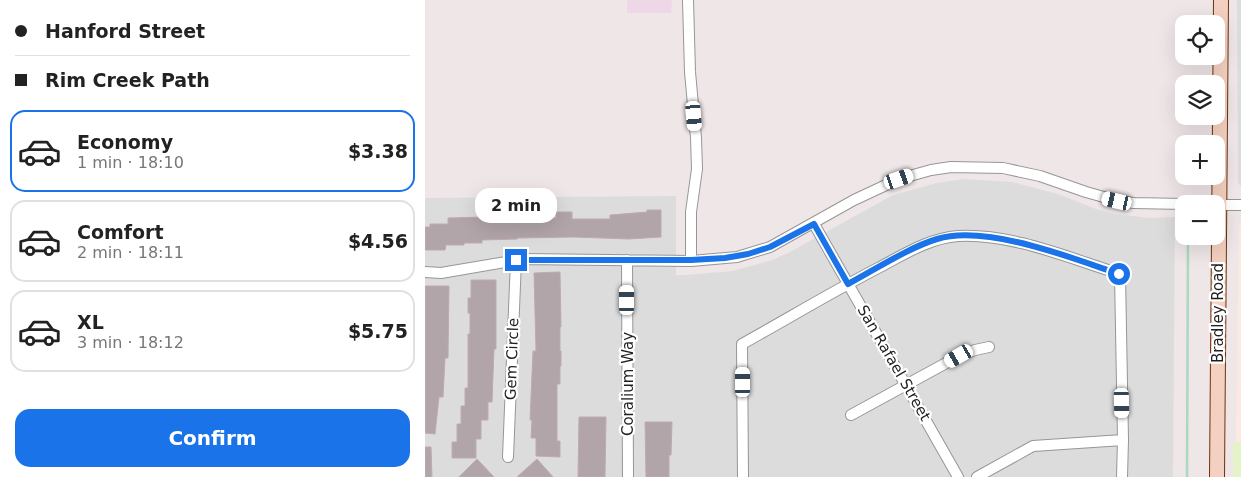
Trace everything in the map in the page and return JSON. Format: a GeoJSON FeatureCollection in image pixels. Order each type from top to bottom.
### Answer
{"type":"FeatureCollection","features":[{"type":"Feature","properties":{"kind":"street"},"geometry":{"type":"LineString","coordinates":[[687,0],[689,72],[696,138],[697,169],[691,212],[691,260]]}},
{"type":"Feature","properties":{"kind":"street","name":"Bradley Road"},"geometry":{"type":"LineString","coordinates":[[1218,195],[1221,0]]}},
{"type":"Feature","properties":{"kind":"street"},"geometry":{"type":"LineString","coordinates":[[425,272],[441,273],[516,260],[691,260],[725,258],[759,251],[814,224],[854,200],[899,179],[931,170],[951,167],[1003,168],[1040,176],[1117,201],[1175,204]]}},
{"type":"Feature","properties":{"kind":"street"},"geometry":{"type":"LineString","coordinates":[[1225,205],[1241,205]]}},
{"type":"Feature","properties":{"kind":"street","name":"San Rafael Street"},"geometry":{"type":"LineString","coordinates":[[814,224],[959,477]]}},
{"type":"Feature","properties":{"kind":"street"},"geometry":{"type":"LineString","coordinates":[[743,477],[742,344],[914,249],[938,238],[959,236],[995,237],[1044,249],[1119,274],[1123,440],[1122,477]]}},
{"type":"Feature","properties":{"kind":"street","name":"Bradley Road"},"geometry":{"type":"LineString","coordinates":[[1217,477],[1218,245]]}},
{"type":"Feature","properties":{"kind":"street","name":"Gem Circle"},"geometry":{"type":"LineString","coordinates":[[508,457],[516,260]]}},
{"type":"Feature","properties":{"kind":"street","name":"Coralium Way"},"geometry":{"type":"LineString","coordinates":[[627,260],[628,477]]}},
{"type":"Feature","properties":{"kind":"street"},"geometry":{"type":"LineString","coordinates":[[851,415],[959,356],[989,347]]}},
{"type":"Feature","properties":{"kind":"street"},"geometry":{"type":"LineString","coordinates":[[977,477],[1033,446],[1123,440]]}},
{"type":"Feature","properties":{"kind":"shaded area"},"geometry":{"type":"Polygon","coordinates":[[[627,0],[672,0],[671,13],[627,13],[627,0]]]}},
{"type":"Feature","properties":{"kind":"shaded area"},"geometry":{"type":"Polygon","coordinates":[[[1237,0],[1241,0],[1241,186],[1238,183],[1237,0]]]}},
{"type":"Feature","properties":{"kind":"shaded area"},"geometry":{"type":"Polygon","coordinates":[[[964,179],[1012,182],[1058,194],[1096,209],[1116,214],[1149,218],[1175,217],[1173,477],[425,477],[425,198],[676,196],[676,275],[686,275],[733,271],[772,260],[893,195],[937,183],[964,179]]]}},
{"type":"Feature","properties":{"kind":"shaded area"},"geometry":{"type":"Polygon","coordinates":[[[1241,224],[1241,442],[1236,442],[1239,228],[1241,224]]]}},
{"type":"Feature","properties":{"kind":"green space"},"geometry":{"type":"Polygon","coordinates":[[[1233,442],[1241,442],[1241,477],[1233,477],[1233,442]]]}},
{"type":"Feature","properties":{"kind":"building"},"geometry":{"type":"Polygon","coordinates":[[[647,210],[661,210],[661,237],[629,239],[574,237],[517,238],[482,240],[482,243],[464,243],[464,245],[446,245],[445,250],[425,250],[425,227],[430,227],[430,224],[448,224],[448,218],[484,217],[484,212],[520,214],[520,212],[535,212],[535,218],[556,218],[556,212],[572,212],[572,219],[610,219],[610,215],[647,212],[647,210]]]}},
{"type":"Feature","properties":{"kind":"building"},"geometry":{"type":"Polygon","coordinates":[[[560,272],[561,366],[560,384],[557,384],[557,441],[560,441],[560,457],[536,456],[536,438],[531,438],[532,420],[530,420],[533,351],[536,351],[534,273],[560,272]]]}},
{"type":"Feature","properties":{"kind":"building"},"geometry":{"type":"Polygon","coordinates":[[[471,280],[496,280],[496,349],[494,349],[492,402],[488,402],[488,420],[481,420],[481,439],[476,439],[476,458],[452,458],[452,442],[457,442],[457,424],[461,424],[461,406],[465,406],[465,388],[468,388],[470,313],[468,313],[468,298],[471,298],[471,280]]]}},
{"type":"Feature","properties":{"kind":"building"},"geometry":{"type":"Polygon","coordinates":[[[425,286],[449,286],[448,358],[445,358],[443,397],[439,397],[435,434],[425,433],[425,286]]]}},
{"type":"Feature","properties":{"kind":"building"},"geometry":{"type":"Polygon","coordinates":[[[579,417],[606,417],[605,477],[578,477],[579,417]]]}},
{"type":"Feature","properties":{"kind":"building"},"geometry":{"type":"Polygon","coordinates":[[[645,422],[672,422],[669,477],[646,477],[645,422]]]}},
{"type":"Feature","properties":{"kind":"building"},"geometry":{"type":"Polygon","coordinates":[[[425,447],[431,447],[432,477],[425,477],[425,447]]]}},
{"type":"Feature","properties":{"kind":"building"},"geometry":{"type":"Polygon","coordinates":[[[477,459],[494,477],[459,477],[477,459]]]}},
{"type":"Feature","properties":{"kind":"building"},"geometry":{"type":"Polygon","coordinates":[[[537,459],[553,477],[517,477],[537,459]]]}},
{"type":"Feature","properties":{"kind":"waterway"},"geometry":{"type":"LineString","coordinates":[[1187,477],[1188,245]]}},
{"type":"Feature","properties":{"kind":"route"},"geometry":{"type":"LineString","coordinates":[[516,260],[691,260],[737,257],[770,247],[814,224],[848,284],[938,238],[959,236],[995,237],[1044,249],[1119,274]]}}]}
